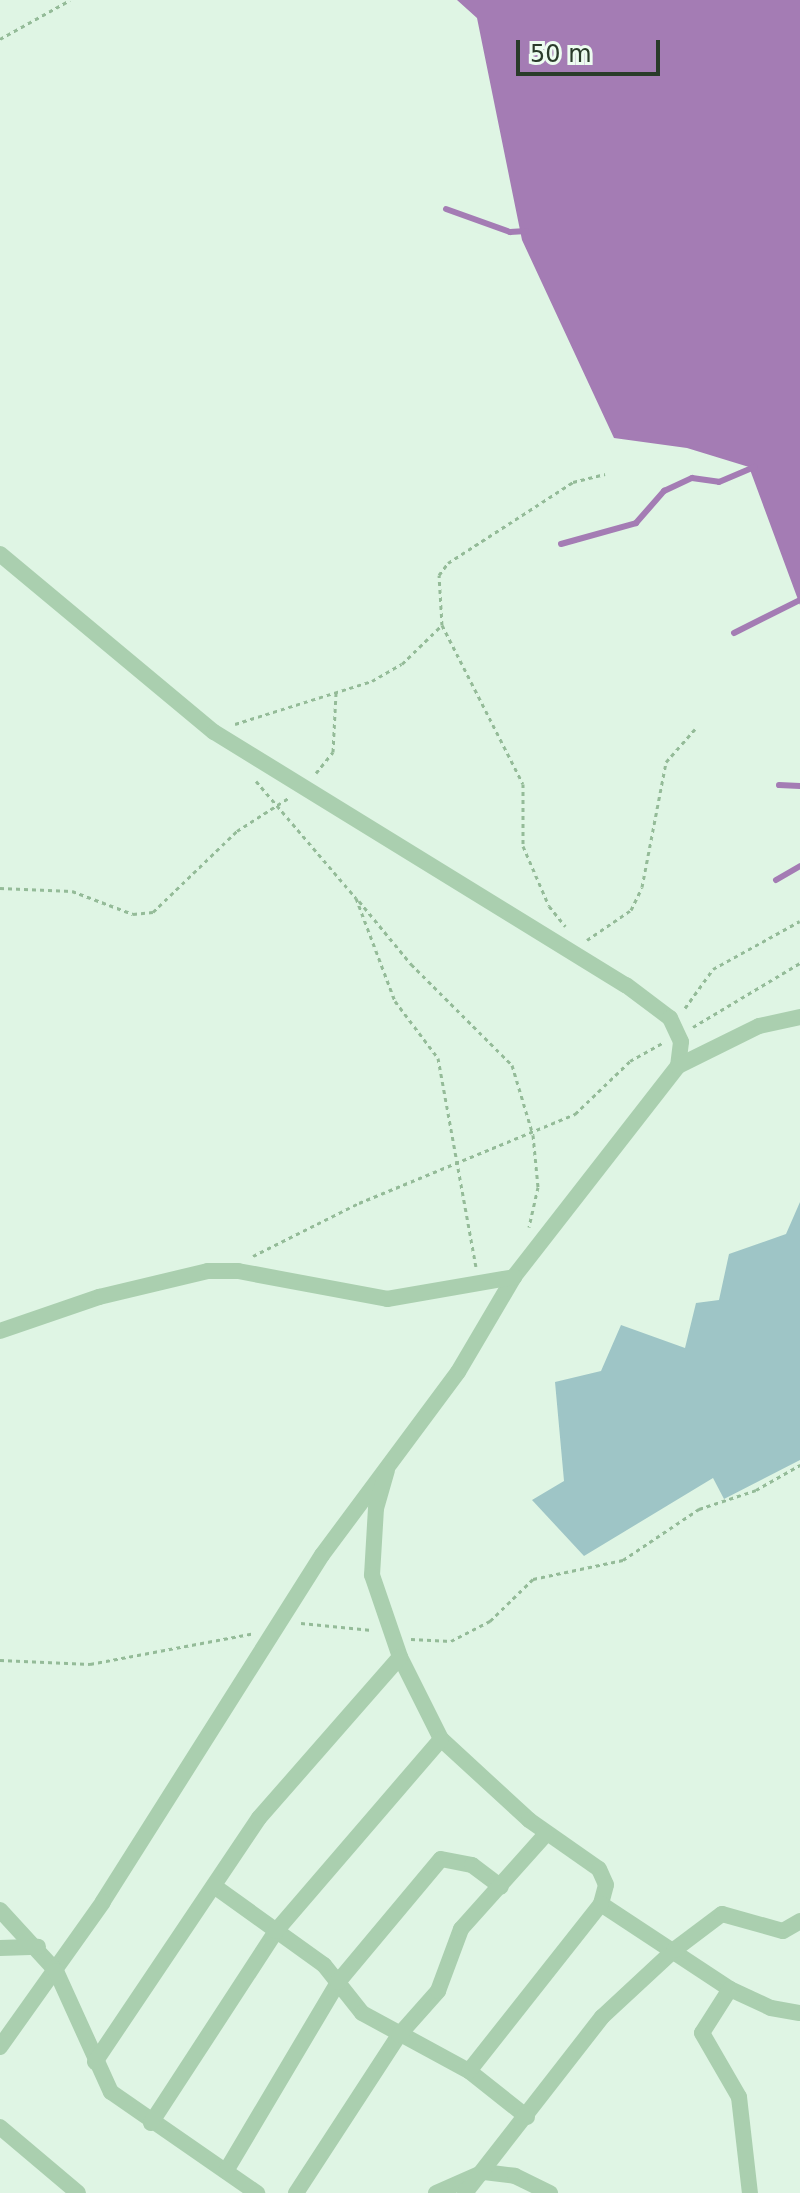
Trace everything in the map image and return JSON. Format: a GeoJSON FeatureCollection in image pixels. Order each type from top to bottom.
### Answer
{"type":"FeatureCollection","features":[{"type":"Feature","properties":{"kind":"street"},"geometry":{"type":"LineString","coordinates":[[0,554],[214,732],[305,786],[472,895],[574,945],[684,1032],[678,1066]]}},
{"type":"Feature","properties":{"kind":"street"},"geometry":{"type":"LineString","coordinates":[[0,2047],[56,1971],[269,1631],[392,1453],[458,1372],[514,1277],[678,1066],[759,1026],[800,1017]]}},
{"type":"Feature","properties":{"kind":"street"},"geometry":{"type":"LineString","coordinates":[[0,1331],[99,1297],[225,1270],[387,1299],[514,1277]]}},
{"type":"Feature","properties":{"kind":"street"},"geometry":{"type":"LineString","coordinates":[[392,1453],[370,1553],[400,1657],[441,1739],[546,1834],[599,1869],[606,1885],[601,1904],[538,1991],[469,2071]]}},
{"type":"Feature","properties":{"kind":"street"},"geometry":{"type":"LineString","coordinates":[[95,2062],[291,1778],[335,1740],[400,1657]]}},
{"type":"Feature","properties":{"kind":"street"},"geometry":{"type":"LineString","coordinates":[[151,2123],[276,1931],[441,1739]]}},
{"type":"Feature","properties":{"kind":"street"},"geometry":{"type":"LineString","coordinates":[[296,2193],[399,2035],[438,1991],[461,1929],[546,1834]]}},
{"type":"Feature","properties":{"kind":"street"},"geometry":{"type":"LineString","coordinates":[[226,2171],[338,1982],[441,1859],[456,1858],[501,1887]]}},
{"type":"Feature","properties":{"kind":"street"},"geometry":{"type":"LineString","coordinates":[[214,1886],[338,1982],[362,2013],[469,2071],[527,2117]]}},
{"type":"Feature","properties":{"kind":"street"},"geometry":{"type":"LineString","coordinates":[[601,1904],[730,1989],[771,2008],[800,2013]]}},
{"type":"Feature","properties":{"kind":"street"},"geometry":{"type":"LineString","coordinates":[[0,1910],[38,1947],[56,1971],[111,2092],[151,2123],[257,2193]]}},
{"type":"Feature","properties":{"kind":"street"},"geometry":{"type":"LineString","coordinates":[[465,2193],[602,2017],[674,1950],[722,1914],[783,1931],[800,1921]]}},
{"type":"Feature","properties":{"kind":"street"},"geometry":{"type":"LineString","coordinates":[[0,1948],[38,1947]]}},
{"type":"Feature","properties":{"kind":"street"},"geometry":{"type":"LineString","coordinates":[[730,1989],[702,2033],[739,2097],[750,2193]]}},
{"type":"Feature","properties":{"kind":"street"},"geometry":{"type":"LineString","coordinates":[[0,2127],[78,2193]]}},
{"type":"Feature","properties":{"kind":"street"},"geometry":{"type":"LineString","coordinates":[[436,2193],[484,2172],[515,2176],[550,2193]]}},
{"type":"Feature","properties":{"kind":"path"},"geometry":{"type":"LineString","coordinates":[[0,39],[70,0]]}},
{"type":"Feature","properties":{"kind":"path"},"geometry":{"type":"LineString","coordinates":[[442,625],[523,784],[523,846],[549,906],[574,945],[598,938],[631,910],[642,887],[666,762],[695,729]]}},
{"type":"Feature","properties":{"kind":"path"},"geometry":{"type":"LineString","coordinates":[[0,888],[72,891],[133,914],[153,912],[237,831],[305,786],[333,752],[336,692]]}},
{"type":"Feature","properties":{"kind":"path"},"geometry":{"type":"LineString","coordinates":[[356,898],[411,964],[512,1065],[533,1135],[538,1187],[528,1230]]}},
{"type":"Feature","properties":{"kind":"path"},"geometry":{"type":"LineString","coordinates":[[684,1032],[681,1015],[713,969],[800,921]]}},
{"type":"Feature","properties":{"kind":"path"},"geometry":{"type":"LineString","coordinates":[[225,1270],[359,1203],[533,1135],[575,1114],[630,1061],[800,963]]}},
{"type":"Feature","properties":{"kind":"path"},"geometry":{"type":"LineString","coordinates":[[0,1660],[90,1664],[332,1622],[434,1644],[451,1641],[490,1621],[533,1579],[623,1560],[699,1509],[756,1490],[800,1465]]}},
{"type":"Feature","properties":{"kind":"shaded area"},"geometry":{"type":"Polygon","coordinates":[[[457,0],[800,0],[800,605],[749,467],[687,448],[614,438],[522,240],[477,18],[457,0]]]}},
{"type":"Feature","properties":{"kind":"shaded area"},"geometry":{"type":"Polygon","coordinates":[[[800,1202],[800,1460],[724,1499],[713,1478],[584,1556],[532,1500],[564,1481],[555,1382],[601,1371],[621,1325],[685,1348],[696,1303],[719,1300],[729,1254],[786,1234],[800,1202]]]}},
{"type":"Feature","properties":{"kind":"waterway"},"geometry":{"type":"LineString","coordinates":[[446,209],[510,232],[526,231]]}},
{"type":"Feature","properties":{"kind":"waterway"},"geometry":{"type":"LineString","coordinates":[[561,544],[636,523],[664,491],[692,478],[719,482],[755,467]]}},
{"type":"Feature","properties":{"kind":"waterway"},"geometry":{"type":"LineString","coordinates":[[734,633],[800,600]]}},
{"type":"Feature","properties":{"kind":"waterway"},"geometry":{"type":"LineString","coordinates":[[779,785],[800,786]]}},
{"type":"Feature","properties":{"kind":"waterway"},"geometry":{"type":"LineString","coordinates":[[776,880],[800,866]]}}]}
